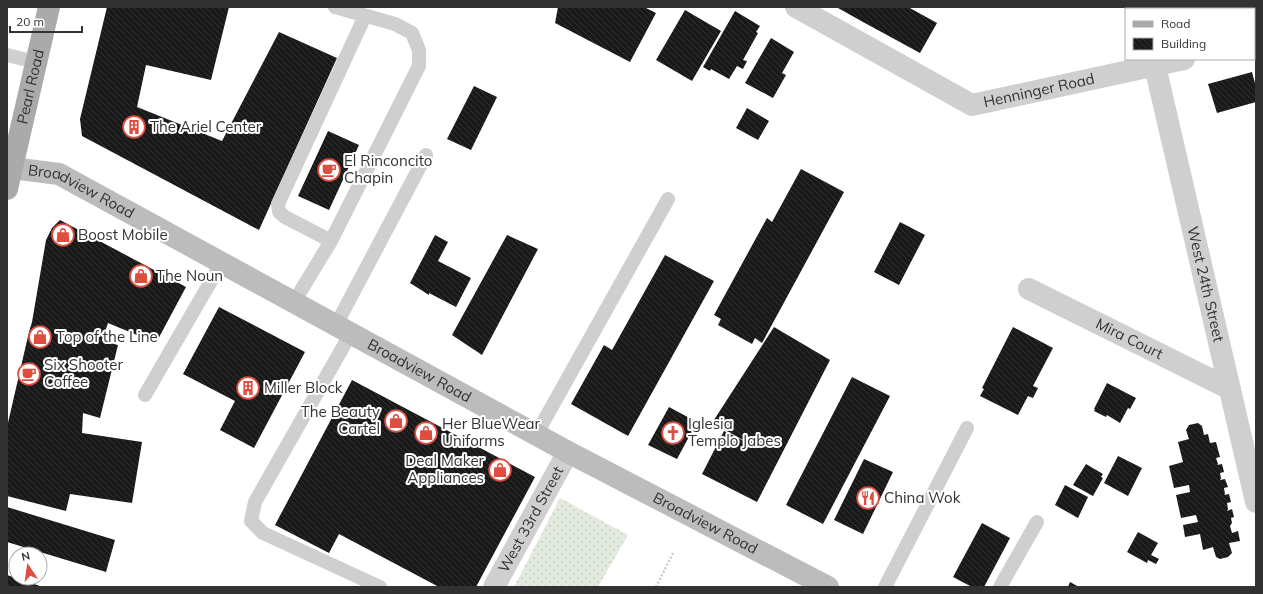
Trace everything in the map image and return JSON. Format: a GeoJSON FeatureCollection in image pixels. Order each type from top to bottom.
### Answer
{"type":"FeatureCollection","features":[{"type":"Feature","properties":{"kind":"main road","name":"Pearl Road"},"geometry":{"type":"LineString","coordinates":[[7,189],[10,168],[49,7]]}},
{"type":"Feature","properties":{"kind":"main road","name":"Broadview Road"},"geometry":{"type":"LineString","coordinates":[[10,168],[59,174],[536,435],[816,584]]}},
{"type":"Feature","properties":{"kind":"street","name":"Henninger Road"},"geometry":{"type":"LineString","coordinates":[[796,7],[972,105],[1180,60]]}},
{"type":"Feature","properties":{"kind":"street","name":"West 24th Street"},"geometry":{"type":"LineString","coordinates":[[1155,66],[1256,502]]}},
{"type":"Feature","properties":{"kind":"street","name":"Mira Court"},"geometry":{"type":"LineString","coordinates":[[1029,289],[1230,389]]}},
{"type":"Feature","properties":{"kind":"street","name":"West 33rd Street"},"geometry":{"type":"LineString","coordinates":[[494,587],[568,452]]}},
{"type":"Feature","properties":{"kind":"lane"},"geometry":{"type":"LineString","coordinates":[[294,302],[331,241],[420,66],[420,50],[412,33],[395,24],[335,7]]}},
{"type":"Feature","properties":{"kind":"lane"},"geometry":{"type":"LineString","coordinates":[[331,241],[285,217],[279,212],[278,204],[365,16]]}},
{"type":"Feature","properties":{"kind":"lane"},"geometry":{"type":"LineString","coordinates":[[7,55],[36,62]]}},
{"type":"Feature","properties":{"kind":"lane"},"geometry":{"type":"LineString","coordinates":[[380,587],[263,533],[251,521],[255,502],[343,329],[426,155]]}},
{"type":"Feature","properties":{"kind":"lane"},"geometry":{"type":"LineString","coordinates":[[536,435],[668,199]]}},
{"type":"Feature","properties":{"kind":"lane"},"geometry":{"type":"LineString","coordinates":[[145,395],[222,262]]}},
{"type":"Feature","properties":{"kind":"lane"},"geometry":{"type":"LineString","coordinates":[[885,587],[968,428]]}},
{"type":"Feature","properties":{"kind":"lane"},"geometry":{"type":"LineString","coordinates":[[1000,587],[1037,522]]}},
{"type":"Feature","properties":{"kind":"path"},"geometry":{"type":"LineString","coordinates":[[656,587],[672,553]]}},
{"type":"Feature","properties":{"kind":"shaded area"},"geometry":{"type":"Polygon","coordinates":[[[560,498],[628,535],[598,587],[514,587],[560,498]]]}},
{"type":"Feature","properties":{"kind":"building"},"geometry":{"type":"Polygon","coordinates":[[[107,7],[229,7],[211,80],[146,65],[137,107],[222,141],[279,32],[337,58],[259,230],[82,136],[80,119],[107,7]]]}},
{"type":"Feature","properties":{"kind":"building"},"geometry":{"type":"Polygon","coordinates":[[[558,7],[644,7],[656,13],[630,62],[555,23],[558,7]]]}},
{"type":"Feature","properties":{"kind":"building"},"geometry":{"type":"Polygon","coordinates":[[[908,7],[937,23],[920,53],[838,8],[908,7]]]}},
{"type":"Feature","properties":{"kind":"building"},"geometry":{"type":"Polygon","coordinates":[[[685,10],[721,31],[692,81],[656,60],[685,10]]]}},
{"type":"Feature","properties":{"kind":"building"},"geometry":{"type":"Polygon","coordinates":[[[735,11],[760,26],[756,32],[758,33],[743,60],[747,61],[743,69],[737,66],[729,79],[711,69],[710,71],[703,67],[735,11]]]}},
{"type":"Feature","properties":{"kind":"building"},"geometry":{"type":"Polygon","coordinates":[[[771,38],[794,52],[782,73],[786,75],[773,98],[745,83],[771,38]]]}},
{"type":"Feature","properties":{"kind":"building"},"geometry":{"type":"Polygon","coordinates":[[[1252,72],[1256,87],[1256,102],[1217,113],[1208,84],[1252,72]]]}},
{"type":"Feature","properties":{"kind":"building"},"geometry":{"type":"Polygon","coordinates":[[[474,86],[497,97],[471,150],[447,139],[474,86]]]}},
{"type":"Feature","properties":{"kind":"building"},"geometry":{"type":"Polygon","coordinates":[[[747,108],[769,121],[758,140],[736,128],[747,108]]]}},
{"type":"Feature","properties":{"kind":"building","name":"El Rinconcito Chapin"},"geometry":{"type":"Polygon","coordinates":[[[328,131],[359,145],[329,210],[298,196],[328,131]]]}},
{"type":"Feature","properties":{"kind":"building"},"geometry":{"type":"Polygon","coordinates":[[[801,169],[844,192],[762,343],[755,338],[752,344],[718,325],[721,319],[714,315],[767,218],[772,222],[801,169]]]}},
{"type":"Feature","properties":{"kind":"building"},"geometry":{"type":"Polygon","coordinates":[[[60,220],[186,287],[156,343],[108,323],[102,341],[118,345],[100,418],[83,413],[82,433],[142,442],[132,503],[70,494],[66,511],[7,496],[7,427],[32,322],[46,240],[52,228],[60,220]]]}},
{"type":"Feature","properties":{"kind":"building"},"geometry":{"type":"Polygon","coordinates":[[[900,222],[925,235],[899,285],[874,272],[900,222]]]}},
{"type":"Feature","properties":{"kind":"building"},"geometry":{"type":"Polygon","coordinates":[[[435,235],[448,242],[438,261],[471,278],[456,307],[429,293],[429,295],[410,283],[435,235]]]}},
{"type":"Feature","properties":{"kind":"building"},"geometry":{"type":"Polygon","coordinates":[[[507,235],[538,249],[482,355],[452,335],[507,235]]]}},
{"type":"Feature","properties":{"kind":"building"},"geometry":{"type":"Polygon","coordinates":[[[665,255],[714,281],[628,436],[571,404],[604,345],[612,350],[665,255]]]}},
{"type":"Feature","properties":{"kind":"building","name":"Miller Block"},"geometry":{"type":"Polygon","coordinates":[[[219,307],[305,352],[254,448],[220,430],[235,401],[183,374],[219,307]]]}},
{"type":"Feature","properties":{"kind":"building"},"geometry":{"type":"Polygon","coordinates":[[[774,327],[830,360],[757,502],[702,474],[724,431],[754,446],[712,423],[774,327]]]}},
{"type":"Feature","properties":{"kind":"building"},"geometry":{"type":"Polygon","coordinates":[[[1013,327],[1053,348],[1033,386],[1038,388],[1033,398],[1028,396],[1018,415],[980,396],[984,389],[982,388],[1013,327]]]}},
{"type":"Feature","properties":{"kind":"building"},"geometry":{"type":"Polygon","coordinates":[[[852,377],[890,396],[823,524],[786,505],[852,377]]]}},
{"type":"Feature","properties":{"kind":"building"},"geometry":{"type":"Polygon","coordinates":[[[352,380],[535,477],[476,587],[439,587],[339,534],[329,553],[275,525],[352,380]]]}},
{"type":"Feature","properties":{"kind":"building"},"geometry":{"type":"Polygon","coordinates":[[[1107,383],[1136,398],[1130,409],[1128,408],[1120,423],[1107,415],[1106,417],[1094,411],[1107,383]]]}},
{"type":"Feature","properties":{"kind":"building","name":"Iglesia Templo Jabes"},"geometry":{"type":"Polygon","coordinates":[[[669,407],[697,422],[677,459],[648,445],[669,407]]]}},
{"type":"Feature","properties":{"kind":"building"},"geometry":{"type":"Polygon","coordinates":[[[1198,423],[1202,426],[1204,435],[1208,434],[1210,443],[1216,442],[1220,457],[1216,458],[1217,465],[1222,464],[1224,472],[1220,473],[1220,480],[1225,479],[1228,487],[1224,488],[1224,495],[1229,494],[1231,502],[1227,503],[1227,511],[1232,509],[1234,517],[1231,518],[1232,523],[1230,526],[1232,533],[1238,531],[1240,541],[1229,543],[1232,553],[1228,557],[1220,559],[1216,557],[1213,547],[1203,550],[1200,534],[1185,537],[1183,525],[1198,522],[1196,515],[1181,518],[1176,495],[1190,492],[1189,485],[1174,488],[1169,466],[1183,462],[1178,442],[1189,439],[1186,430],[1189,425],[1198,423]]]}},
{"type":"Feature","properties":{"kind":"building"},"geometry":{"type":"Polygon","coordinates":[[[1118,456],[1142,468],[1128,496],[1104,483],[1118,456]]]}},
{"type":"Feature","properties":{"kind":"building"},"geometry":{"type":"Polygon","coordinates":[[[864,459],[893,472],[863,534],[834,520],[864,459]]]}},
{"type":"Feature","properties":{"kind":"building"},"geometry":{"type":"Polygon","coordinates":[[[1086,464],[1103,474],[1101,477],[1103,478],[1093,496],[1073,485],[1086,464]]]}},
{"type":"Feature","properties":{"kind":"building"},"geometry":{"type":"Polygon","coordinates":[[[1065,485],[1088,497],[1078,518],[1055,505],[1065,485]]]}},
{"type":"Feature","properties":{"kind":"building"},"geometry":{"type":"Polygon","coordinates":[[[7,507],[115,540],[106,572],[48,554],[48,546],[20,546],[7,542],[7,507]]]}},
{"type":"Feature","properties":{"kind":"building"},"geometry":{"type":"Polygon","coordinates":[[[982,523],[1010,538],[984,587],[972,587],[953,577],[982,523]]]}},
{"type":"Feature","properties":{"kind":"building"},"geometry":{"type":"Polygon","coordinates":[[[1138,532],[1158,543],[1151,555],[1159,559],[1156,564],[1148,560],[1147,563],[1127,552],[1138,532]]]}},
{"type":"Feature","properties":{"kind":"building"},"geometry":{"type":"Polygon","coordinates":[[[7,575],[8,586],[43,587],[7,587],[7,575]]]}},
{"type":"Feature","properties":{"kind":"building"},"geometry":{"type":"Polygon","coordinates":[[[1070,582],[1079,587],[1068,587],[1070,582]]]}},
{"type":"Feature","properties":{"kind":"place","name":"The Ariel Center"},"geometry":{"type":"Point","coordinates":[134,127]}},
{"type":"Feature","properties":{"kind":"place","name":"El Rinconcito Chapin"},"geometry":{"type":"Point","coordinates":[329,170]}},
{"type":"Feature","properties":{"kind":"place","name":"Boost Mobile"},"geometry":{"type":"Point","coordinates":[63,235]}},
{"type":"Feature","properties":{"kind":"place","name":"The Noun"},"geometry":{"type":"Point","coordinates":[141,276]}},
{"type":"Feature","properties":{"kind":"place","name":"Top of the Line"},"geometry":{"type":"Point","coordinates":[40,337]}},
{"type":"Feature","properties":{"kind":"place","name":"Six Shooter Coffee"},"geometry":{"type":"Point","coordinates":[29,374]}},
{"type":"Feature","properties":{"kind":"place","name":"Miller Block"},"geometry":{"type":"Point","coordinates":[248,388]}},
{"type":"Feature","properties":{"kind":"place","name":"The Beauty Cartel"},"geometry":{"type":"Point","coordinates":[396,421]}},
{"type":"Feature","properties":{"kind":"place","name":"Her BlueWear Uniforms"},"geometry":{"type":"Point","coordinates":[426,433]}},
{"type":"Feature","properties":{"kind":"place","name":"Iglesia Templo Jabes"},"geometry":{"type":"Point","coordinates":[673,433]}},
{"type":"Feature","properties":{"kind":"place","name":"Deal Maker Appliances"},"geometry":{"type":"Point","coordinates":[500,470]}},
{"type":"Feature","properties":{"kind":"place","name":"China Wok"},"geometry":{"type":"Point","coordinates":[868,498]}}]}
